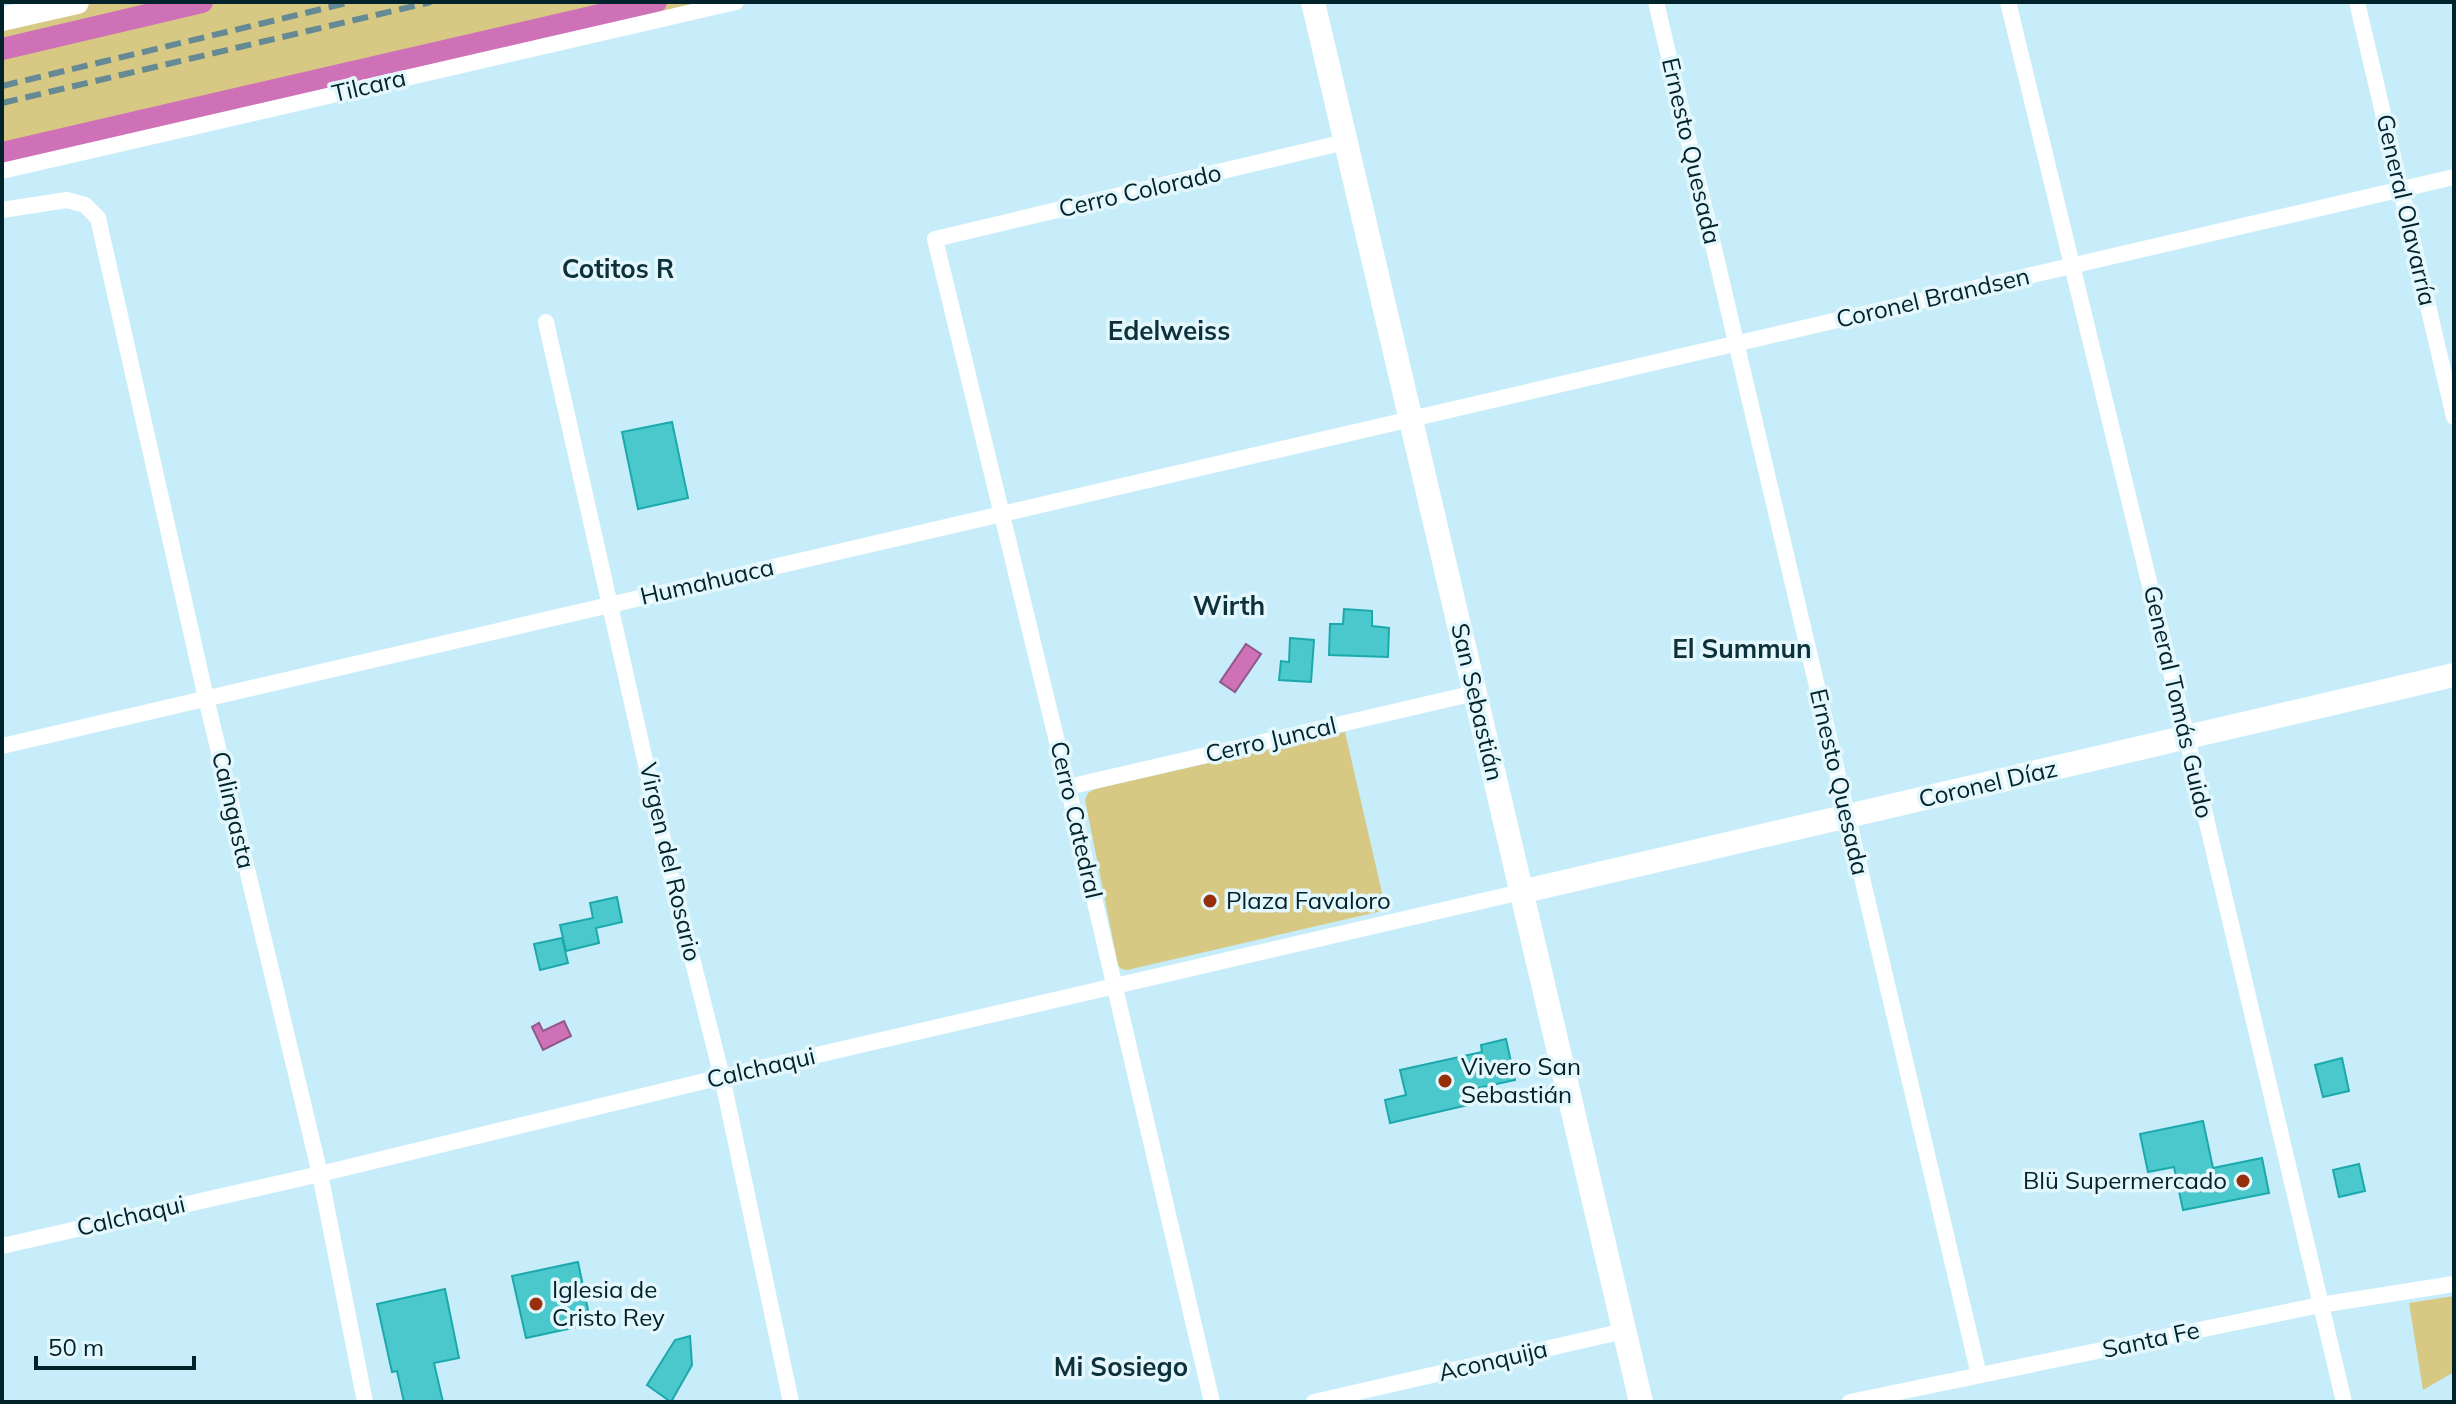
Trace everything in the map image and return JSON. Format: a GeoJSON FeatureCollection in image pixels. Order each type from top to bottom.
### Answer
{"type":"FeatureCollection","features":[{"type":"Feature","properties":{"kind":"main road"},"geometry":{"type":"LineString","coordinates":[[2,19],[77,2]]}},
{"type":"Feature","properties":{"kind":"main road","name":"San Sebastián"},"geometry":{"type":"LineString","coordinates":[[1313,2],[1641,1402]]}},
{"type":"Feature","properties":{"kind":"main road","name":"Coronel Díaz"},"geometry":{"type":"LineString","coordinates":[[1521,892],[2454,675]]}},
{"type":"Feature","properties":{"kind":"street","name":"Tilcara"},"geometry":{"type":"LineString","coordinates":[[2,171],[736,2]]}},
{"type":"Feature","properties":{"kind":"street","name":"Ernesto Quesada"},"geometry":{"type":"LineString","coordinates":[[1656,2],[1979,1375]]}},
{"type":"Feature","properties":{"kind":"street","name":"General Tomás Guido"},"geometry":{"type":"LineString","coordinates":[[2008,2],[2344,1402]]}},
{"type":"Feature","properties":{"kind":"street","name":"General Olavarría"},"geometry":{"type":"LineString","coordinates":[[2357,2],[2454,417]]}},
{"type":"Feature","properties":{"kind":"street","name":"Cerro Colorado"},"geometry":{"type":"LineString","coordinates":[[935,239],[1345,142]]}},
{"type":"Feature","properties":{"kind":"street","name":"Coronel Brandsen"},"geometry":{"type":"LineString","coordinates":[[1411,418],[2454,177]]}},
{"type":"Feature","properties":{"kind":"street","name":"Calingasta"},"geometry":{"type":"LineString","coordinates":[[2,210],[67,200],[85,205],[98,218],[206,698],[320,1174],[365,1402]]}},
{"type":"Feature","properties":{"kind":"street","name":"Cerro Catedral"},"geometry":{"type":"LineString","coordinates":[[935,239],[1068,787],[1212,1402]]}},
{"type":"Feature","properties":{"kind":"street","name":"Virgen del Rosario"},"geometry":{"type":"LineString","coordinates":[[546,322],[670,871],[722,1077],[791,1402]]}},
{"type":"Feature","properties":{"kind":"street","name":"Humahuaca"},"geometry":{"type":"LineString","coordinates":[[2,746],[1411,418]]}},
{"type":"Feature","properties":{"kind":"street","name":"Cerro Juncal"},"geometry":{"type":"LineString","coordinates":[[1068,787],[1475,693]]}},
{"type":"Feature","properties":{"kind":"street","name":"Calchaqui"},"geometry":{"type":"LineString","coordinates":[[2,1246],[1521,892]]}},
{"type":"Feature","properties":{"kind":"street","name":"Santa Fe"},"geometry":{"type":"LineString","coordinates":[[1850,1402],[2320,1305],[2454,1284]]}},
{"type":"Feature","properties":{"kind":"street","name":"Aconquija"},"geometry":{"type":"LineString","coordinates":[[1314,1402],[1624,1331]]}},
{"type":"Feature","properties":{"kind":"shaded area"},"geometry":{"type":"Polygon","coordinates":[[[77,2],[736,2],[2,171],[2,19],[77,2]]]}},
{"type":"Feature","properties":{"kind":"shaded area"},"geometry":{"type":"Polygon","coordinates":[[[1246,644],[1261,654],[1235,692],[1220,682],[1246,644]]]}},
{"type":"Feature","properties":{"kind":"shaded area","name":"Plaza Favaloro"},"geometry":{"type":"Polygon","coordinates":[[[1345,732],[1386,910],[1121,969],[1085,800],[1088,793],[1345,732]]]}},
{"type":"Feature","properties":{"kind":"shaded area"},"geometry":{"type":"Polygon","coordinates":[[[564,1021],[571,1036],[543,1050],[532,1027],[539,1023],[543,1031],[564,1021]]]}},
{"type":"Feature","properties":{"kind":"shaded area"},"geometry":{"type":"Polygon","coordinates":[[[2454,1296],[2454,1372],[2423,1390],[2409,1303],[2454,1296]]]}},
{"type":"Feature","properties":{"kind":"building"},"geometry":{"type":"Polygon","coordinates":[[[672,422],[688,498],[638,509],[622,432],[672,422]]]}},
{"type":"Feature","properties":{"kind":"building"},"geometry":{"type":"Polygon","coordinates":[[[1344,609],[1372,611],[1372,626],[1389,628],[1388,657],[1329,655],[1330,624],[1343,624],[1344,609]]]}},
{"type":"Feature","properties":{"kind":"building"},"geometry":{"type":"Polygon","coordinates":[[[1290,638],[1314,640],[1311,682],[1279,680],[1281,661],[1289,662],[1290,638]]]}},
{"type":"Feature","properties":{"kind":"building"},"geometry":{"type":"Polygon","coordinates":[[[617,897],[622,922],[596,928],[599,943],[566,951],[560,925],[593,918],[590,903],[617,897]]]}},
{"type":"Feature","properties":{"kind":"building"},"geometry":{"type":"Polygon","coordinates":[[[562,938],[568,963],[540,970],[534,944],[562,938]]]}},
{"type":"Feature","properties":{"kind":"building"},"geometry":{"type":"Polygon","coordinates":[[[1506,1039],[1515,1080],[1478,1088],[1481,1102],[1390,1123],[1385,1100],[1406,1095],[1400,1070],[1482,1052],[1481,1045],[1506,1039]]]}},
{"type":"Feature","properties":{"kind":"building"},"geometry":{"type":"Polygon","coordinates":[[[2342,1058],[2349,1091],[2323,1097],[2315,1065],[2342,1058]]]}},
{"type":"Feature","properties":{"kind":"building"},"geometry":{"type":"Polygon","coordinates":[[[2203,1121],[2213,1168],[2262,1158],[2269,1193],[2183,1210],[2174,1167],[2148,1172],[2140,1134],[2203,1121]]]}},
{"type":"Feature","properties":{"kind":"building"},"geometry":{"type":"Polygon","coordinates":[[[2359,1164],[2365,1191],[2339,1197],[2333,1170],[2359,1164]]]}},
{"type":"Feature","properties":{"kind":"building"},"geometry":{"type":"Polygon","coordinates":[[[578,1262],[591,1324],[526,1338],[512,1276],[578,1262]]]}},
{"type":"Feature","properties":{"kind":"building"},"geometry":{"type":"Polygon","coordinates":[[[445,1289],[459,1358],[434,1363],[443,1402],[404,1402],[397,1371],[392,1372],[377,1304],[445,1289]]]}},
{"type":"Feature","properties":{"kind":"building"},"geometry":{"type":"Polygon","coordinates":[[[690,1336],[692,1365],[671,1402],[647,1385],[675,1340],[690,1336]]]}},
{"type":"Feature","properties":{"kind":"waterway"},"geometry":{"type":"LineString","coordinates":[[2,49],[202,2]]}},
{"type":"Feature","properties":{"kind":"waterway"},"geometry":{"type":"LineString","coordinates":[[2,153],[656,2]]}},
{"type":"Feature","properties":{"kind":"railway"},"geometry":{"type":"LineString","coordinates":[[2,86],[351,2]]}},
{"type":"Feature","properties":{"kind":"railway"},"geometry":{"type":"LineString","coordinates":[[2,103],[431,2]]}},
{"type":"Feature","properties":{"kind":"place","name":"Plaza Favaloro"},"geometry":{"type":"Point","coordinates":[1210,901]}},
{"type":"Feature","properties":{"kind":"place","name":"Vivero San Sebastián"},"geometry":{"type":"Point","coordinates":[1445,1081]}},
{"type":"Feature","properties":{"kind":"place","name":"Blü Supermercado"},"geometry":{"type":"Point","coordinates":[2243,1181]}},
{"type":"Feature","properties":{"kind":"place","name":"Iglesia de Cristo Rey"},"geometry":{"type":"Point","coordinates":[536,1304]}},
{"type":"Feature","properties":{"kind":"district","name":"Cotitos R"},"geometry":{"type":"Point","coordinates":[618,269]}},
{"type":"Feature","properties":{"kind":"district","name":"Edelweiss"},"geometry":{"type":"Point","coordinates":[1169,331]}},
{"type":"Feature","properties":{"kind":"district","name":"Wirth"},"geometry":{"type":"Point","coordinates":[1229,606]}},
{"type":"Feature","properties":{"kind":"district","name":"El Summun"},"geometry":{"type":"Point","coordinates":[1742,649]}},
{"type":"Feature","properties":{"kind":"district","name":"Mi Sosiego"},"geometry":{"type":"Point","coordinates":[1121,1367]}}]}
